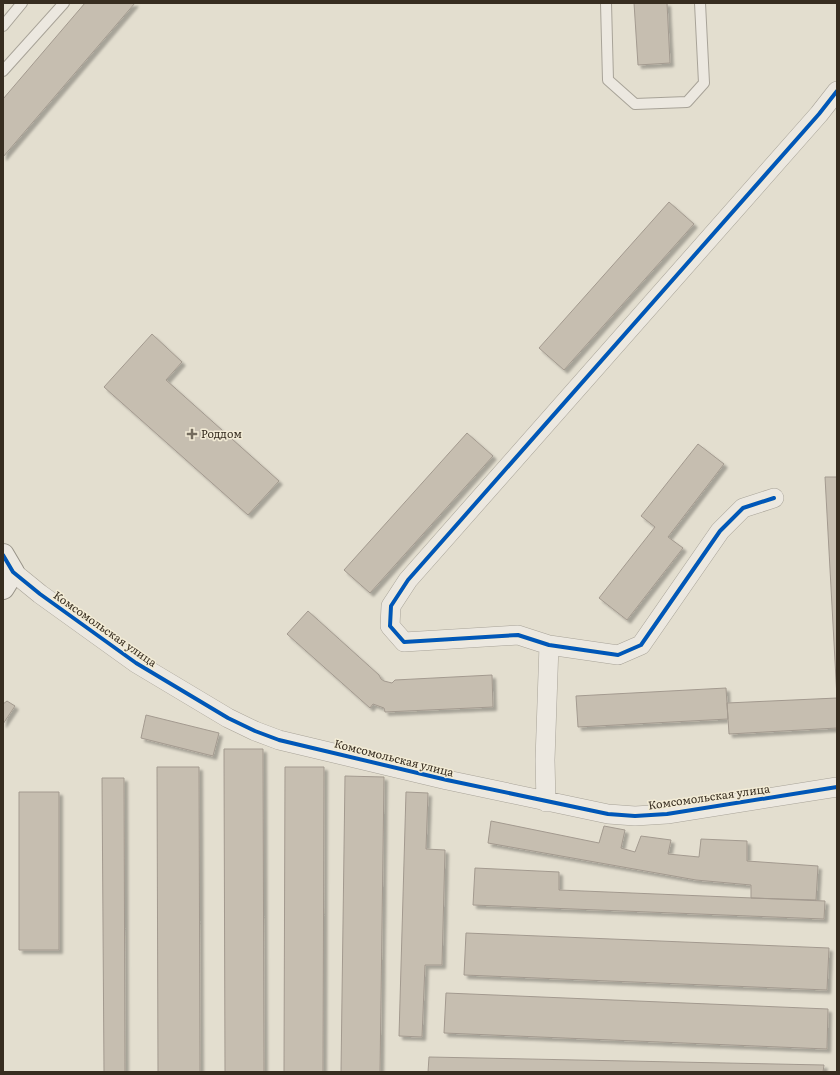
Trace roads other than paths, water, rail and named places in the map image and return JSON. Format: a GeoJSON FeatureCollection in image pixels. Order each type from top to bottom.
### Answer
{"type":"FeatureCollection","features":[{"type":"Feature","properties":{"kind":"street"},"geometry":{"type":"LineString","coordinates":[[774,498],[744,508],[720,531],[641,645],[618,655],[550,645],[518,635],[404,642],[390,626],[391,606],[408,580],[820,114],[837,91]]}},
{"type":"Feature","properties":{"kind":"street","name":"Комсомольская улица"},"geometry":{"type":"LineString","coordinates":[[6,572],[47,599],[136,663],[228,718],[255,731],[279,740],[447,780],[608,814],[635,816],[667,814],[837,787]]}},
{"type":"Feature","properties":{"kind":"street"},"geometry":{"type":"LineString","coordinates":[[546,802],[545,760],[550,645]]}},
{"type":"Feature","properties":{"kind":"lane"},"geometry":{"type":"LineString","coordinates":[[3,26],[22,3]]}},
{"type":"Feature","properties":{"kind":"lane"},"geometry":{"type":"LineString","coordinates":[[3,71],[64,3]]}},
{"type":"Feature","properties":{"kind":"lane"},"geometry":{"type":"LineString","coordinates":[[606,3],[608,80],[635,104],[687,102],[704,83],[700,3]]}},
{"type":"Feature","properties":{"kind":"place","name":"Роддом"},"geometry":{"type":"Point","coordinates":[192,434]}}]}
